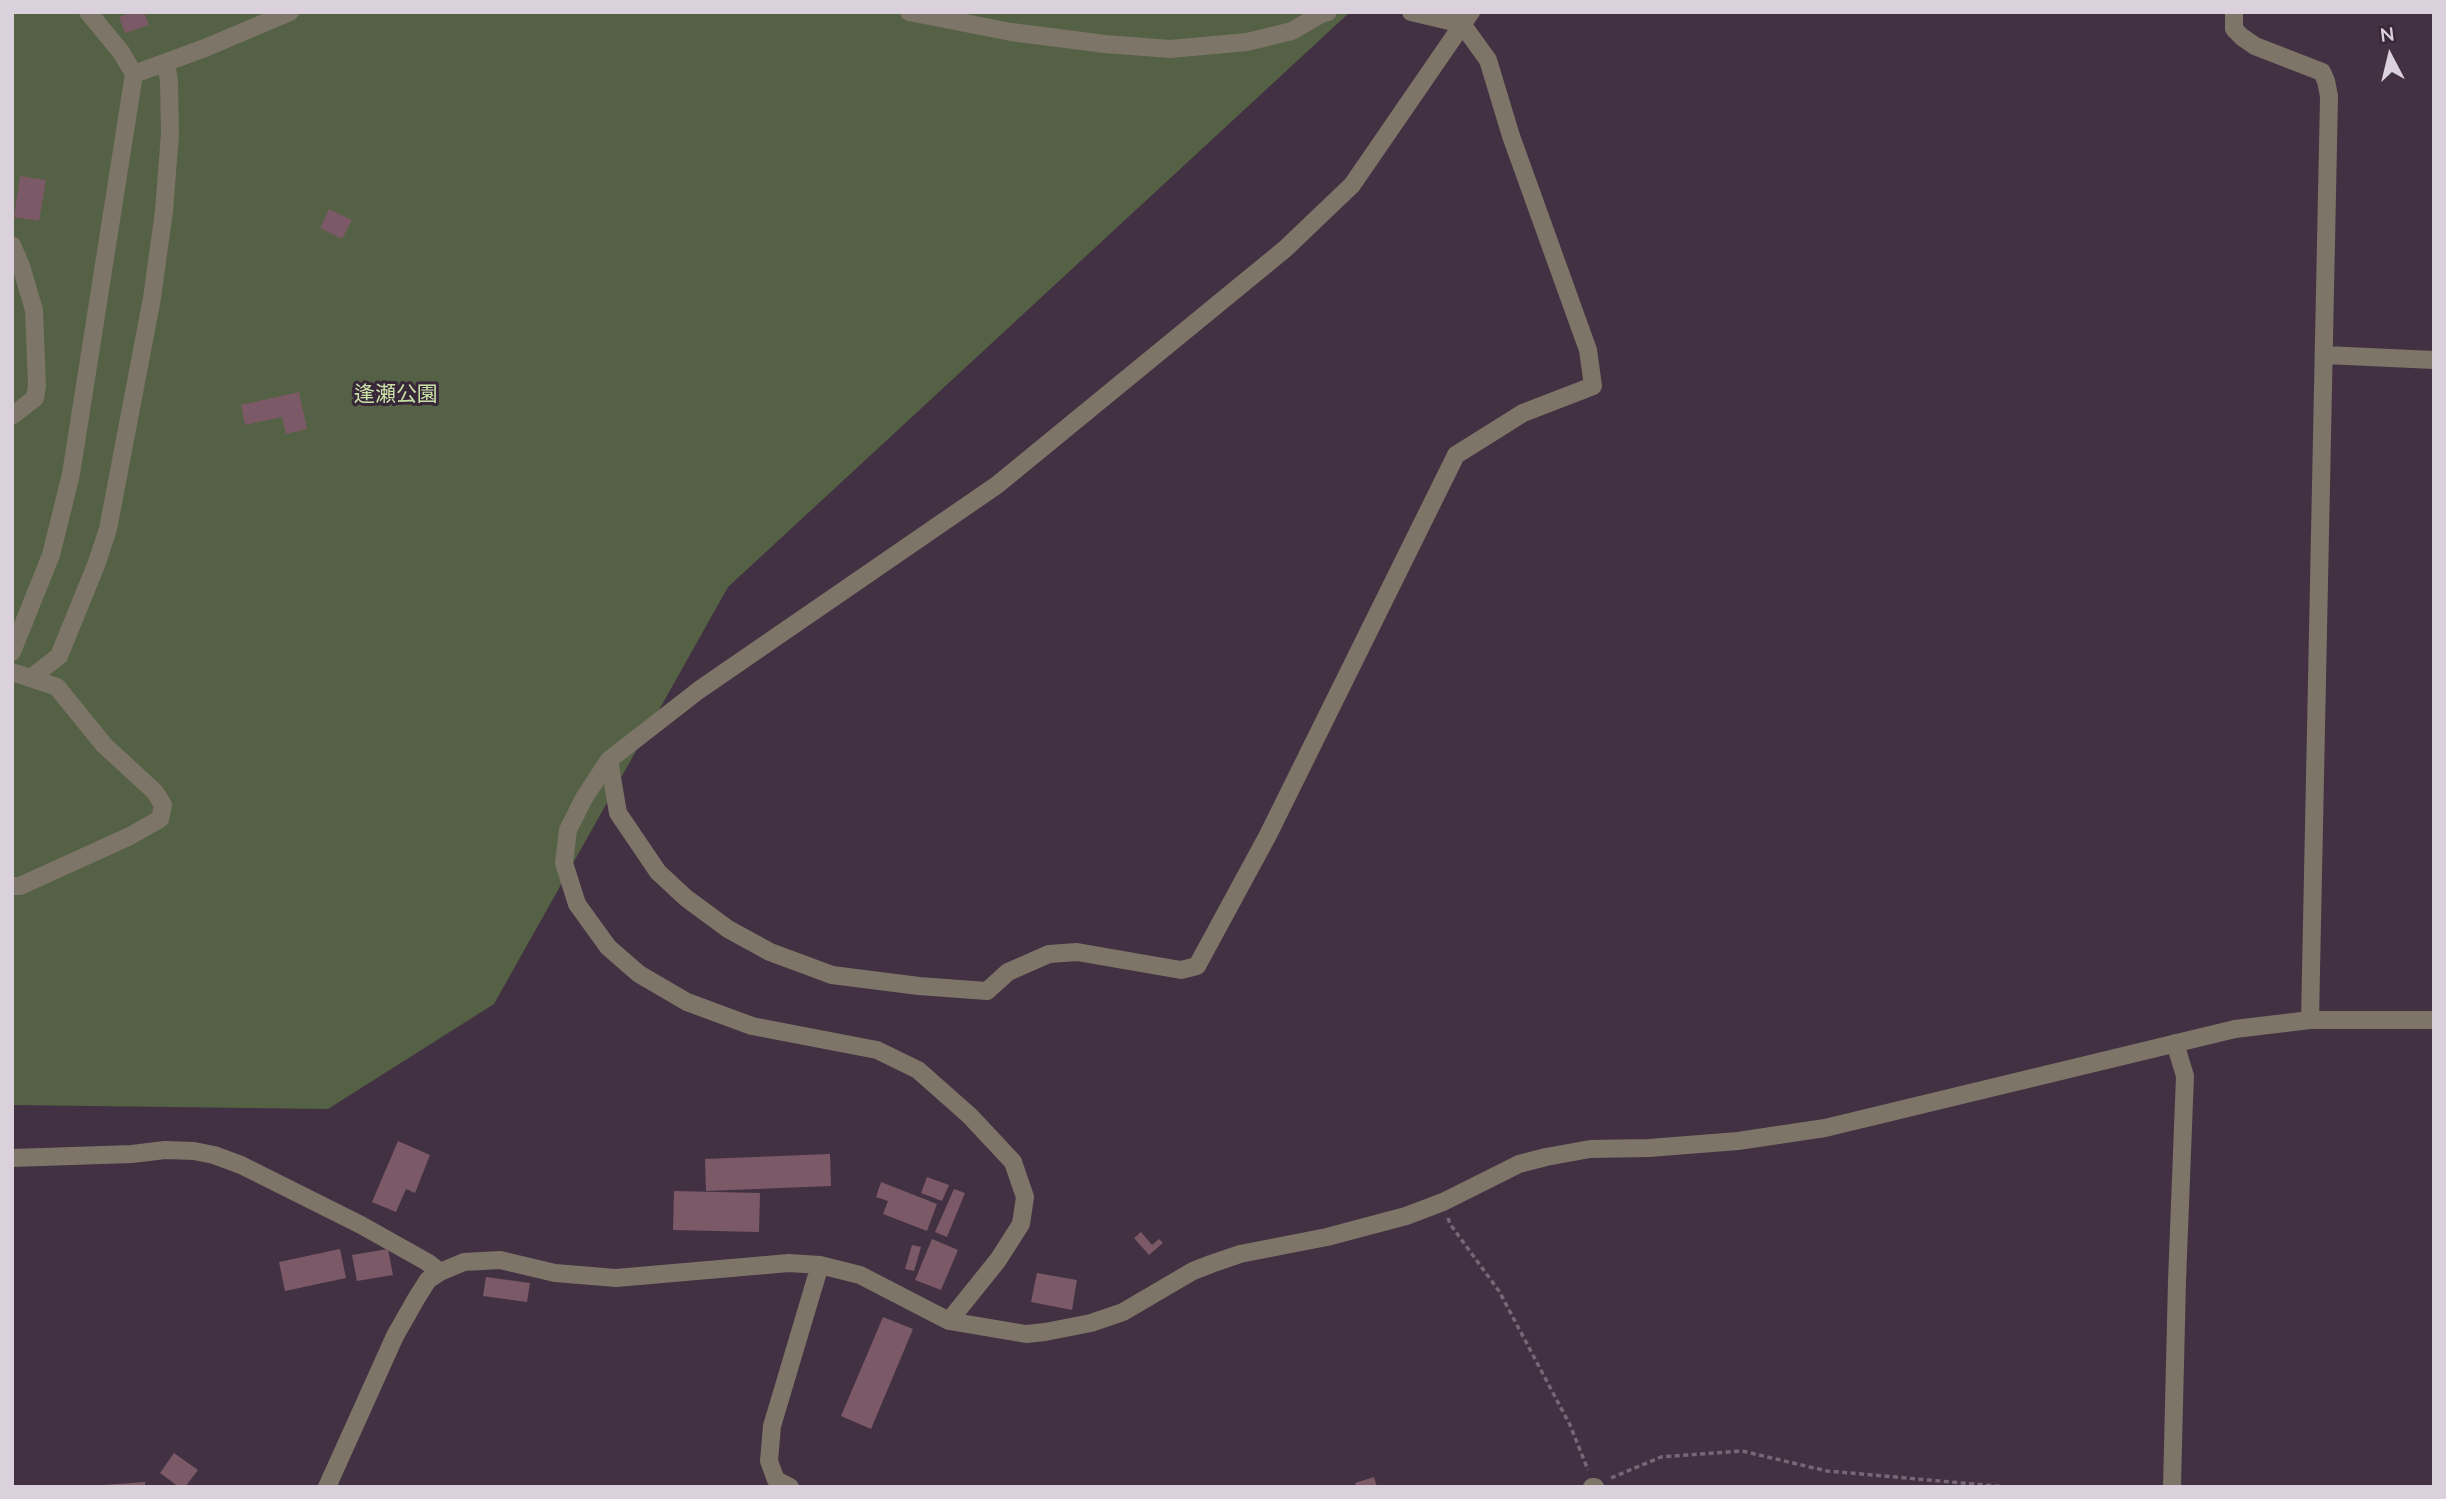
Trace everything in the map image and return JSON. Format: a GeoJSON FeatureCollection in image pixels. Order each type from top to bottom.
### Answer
{"type":"FeatureCollection","features":[{"type":"Feature","properties":{"kind":"street"},"geometry":{"type":"LineString","coordinates":[[12,652],[51,555],[71,474],[134,74],[121,52],[88,12]]}},
{"type":"Feature","properties":{"kind":"street"},"geometry":{"type":"LineString","coordinates":[[134,74],[290,12]]}},
{"type":"Feature","properties":{"kind":"street"},"geometry":{"type":"LineString","coordinates":[[909,12],[1011,33],[1170,49],[1247,42],[1292,31],[1328,12]]}},
{"type":"Feature","properties":{"kind":"street"},"geometry":{"type":"LineString","coordinates":[[1411,12],[1467,18]]}},
{"type":"Feature","properties":{"kind":"street"},"geometry":{"type":"LineString","coordinates":[[2234,12],[2234,29],[2242,37],[2255,46],[2322,72],[2329,96],[2310,1020]]}},
{"type":"Feature","properties":{"kind":"street"},"geometry":{"type":"LineString","coordinates":[[949,1321],[976,1290],[1021,1224],[1025,1197],[1013,1162],[970,1116],[918,1070],[877,1050],[752,1026],[687,1002],[639,974],[608,947],[577,904],[564,863],[568,830],[584,798],[609,760],[699,690],[997,485],[1285,249],[1352,185],[1467,18]]}},
{"type":"Feature","properties":{"kind":"street"},"geometry":{"type":"LineString","coordinates":[[609,760],[618,813],[658,872],[686,898],[728,929],[770,952],[832,975],[987,991],[1008,972],[1049,954],[1077,952],[1181,970],[1197,966],[1268,835],[1456,455],[1523,413],[1593,386],[1588,350],[1511,136],[1488,60],[1467,18]]}},
{"type":"Feature","properties":{"kind":"street"},"geometry":{"type":"LineString","coordinates":[[32,677],[59,656],[108,529],[152,298],[164,211],[170,134],[166,63]]}},
{"type":"Feature","properties":{"kind":"street"},"geometry":{"type":"LineString","coordinates":[[12,245],[25,276],[34,310],[37,386],[35,398],[12,416]]}},
{"type":"Feature","properties":{"kind":"street"},"geometry":{"type":"LineString","coordinates":[[2325,355],[2434,360]]}},
{"type":"Feature","properties":{"kind":"street"},"geometry":{"type":"LineString","coordinates":[[12,672],[57,687],[104,746],[155,792],[163,805],[160,820],[20,886],[12,886]]}},
{"type":"Feature","properties":{"kind":"street"},"geometry":{"type":"LineString","coordinates":[[327,1487],[395,1336],[428,1280],[464,1262],[486,1259],[555,1273],[616,1278],[789,1263],[820,1265],[860,1275],[949,1321],[1026,1335],[1091,1323],[1123,1312],[1193,1271],[1211,1264],[1253,1251],[1327,1237],[1394,1220],[1443,1202],[1519,1164],[1566,1153],[1738,1141],[1813,1130],[1994,1089],[2235,1029],[2310,1020],[2434,1020]]}},
{"type":"Feature","properties":{"kind":"street"},"geometry":{"type":"LineString","coordinates":[[2172,1487],[2176,1294],[2185,1076],[2175,1043]]}},
{"type":"Feature","properties":{"kind":"street"},"geometry":{"type":"LineString","coordinates":[[12,1158],[132,1154],[165,1150],[214,1155],[242,1165],[361,1225],[428,1262],[440,1272]]}},
{"type":"Feature","properties":{"kind":"street"},"geometry":{"type":"LineString","coordinates":[[790,1487],[776,1480],[769,1461],[772,1426],[820,1265]]}},
{"type":"Feature","properties":{"kind":"path"},"geometry":{"type":"LineString","coordinates":[[1443,1202],[1450,1224],[1499,1291],[1570,1425],[1593,1486],[1661,1457],[1742,1451],[1827,1471],[2007,1487]]}},
{"type":"Feature","properties":{"kind":"green space","name":"逢瀬公園"},"geometry":{"type":"Polygon","coordinates":[[[12,12],[1350,12],[728,587],[494,1004],[328,1109],[12,1105],[12,12]]]}},
{"type":"Feature","properties":{"kind":"building"},"geometry":{"type":"Polygon","coordinates":[[[144,12],[149,25],[125,33],[119,17],[144,12]]]}},
{"type":"Feature","properties":{"kind":"building"},"geometry":{"type":"Polygon","coordinates":[[[20,176],[46,180],[39,221],[14,217],[20,176]]]}},
{"type":"Feature","properties":{"kind":"building"},"geometry":{"type":"Polygon","coordinates":[[[329,209],[352,220],[342,239],[320,228],[329,209]]]}},
{"type":"Feature","properties":{"kind":"building"},"geometry":{"type":"Polygon","coordinates":[[[299,392],[307,429],[286,434],[282,417],[245,425],[241,405],[299,392]]]}},
{"type":"Feature","properties":{"kind":"building"},"geometry":{"type":"Polygon","coordinates":[[[398,1141],[430,1155],[415,1193],[406,1189],[396,1212],[372,1202],[398,1141]]]}},
{"type":"Feature","properties":{"kind":"building"},"geometry":{"type":"Polygon","coordinates":[[[830,1154],[831,1186],[706,1191],[705,1159],[830,1154]]]}},
{"type":"Feature","properties":{"kind":"building"},"geometry":{"type":"Polygon","coordinates":[[[927,1177],[949,1185],[942,1201],[921,1193],[927,1177]]]}},
{"type":"Feature","properties":{"kind":"building"},"geometry":{"type":"Polygon","coordinates":[[[881,1182],[937,1204],[927,1231],[883,1214],[888,1201],[876,1197],[881,1182]]]}},
{"type":"Feature","properties":{"kind":"building"},"geometry":{"type":"Polygon","coordinates":[[[954,1189],[965,1193],[947,1237],[935,1232],[954,1189]]]}},
{"type":"Feature","properties":{"kind":"building"},"geometry":{"type":"Polygon","coordinates":[[[674,1191],[760,1193],[759,1232],[673,1230],[674,1191]]]}},
{"type":"Feature","properties":{"kind":"building"},"geometry":{"type":"Polygon","coordinates":[[[1141,1232],[1152,1245],[1159,1239],[1163,1243],[1149,1255],[1134,1238],[1141,1232]]]}},
{"type":"Feature","properties":{"kind":"building"},"geometry":{"type":"Polygon","coordinates":[[[932,1239],[958,1250],[941,1290],[915,1280],[932,1239]]]}},
{"type":"Feature","properties":{"kind":"building"},"geometry":{"type":"Polygon","coordinates":[[[912,1245],[921,1247],[914,1271],[905,1269],[912,1245]]]}},
{"type":"Feature","properties":{"kind":"building"},"geometry":{"type":"Polygon","coordinates":[[[340,1249],[346,1278],[285,1291],[279,1262],[340,1249]]]}},
{"type":"Feature","properties":{"kind":"building"},"geometry":{"type":"Polygon","coordinates":[[[388,1249],[393,1275],[357,1281],[352,1255],[388,1249]]]}},
{"type":"Feature","properties":{"kind":"building"},"geometry":{"type":"Polygon","coordinates":[[[1037,1273],[1077,1280],[1072,1310],[1031,1302],[1037,1273]]]}},
{"type":"Feature","properties":{"kind":"building"},"geometry":{"type":"Polygon","coordinates":[[[486,1277],[530,1283],[527,1302],[483,1296],[486,1277]]]}},
{"type":"Feature","properties":{"kind":"building"},"geometry":{"type":"Polygon","coordinates":[[[883,1317],[913,1329],[871,1429],[841,1416],[883,1317]]]}},
{"type":"Feature","properties":{"kind":"building"},"geometry":{"type":"Polygon","coordinates":[[[174,1453],[198,1470],[185,1487],[179,1487],[160,1473],[174,1453]]]}},
{"type":"Feature","properties":{"kind":"building"},"geometry":{"type":"Polygon","coordinates":[[[1374,1477],[1377,1487],[1356,1487],[1355,1483],[1374,1477]]]}},
{"type":"Feature","properties":{"kind":"building"},"geometry":{"type":"Polygon","coordinates":[[[145,1482],[145,1487],[104,1487],[104,1485],[145,1482]]]}}]}
